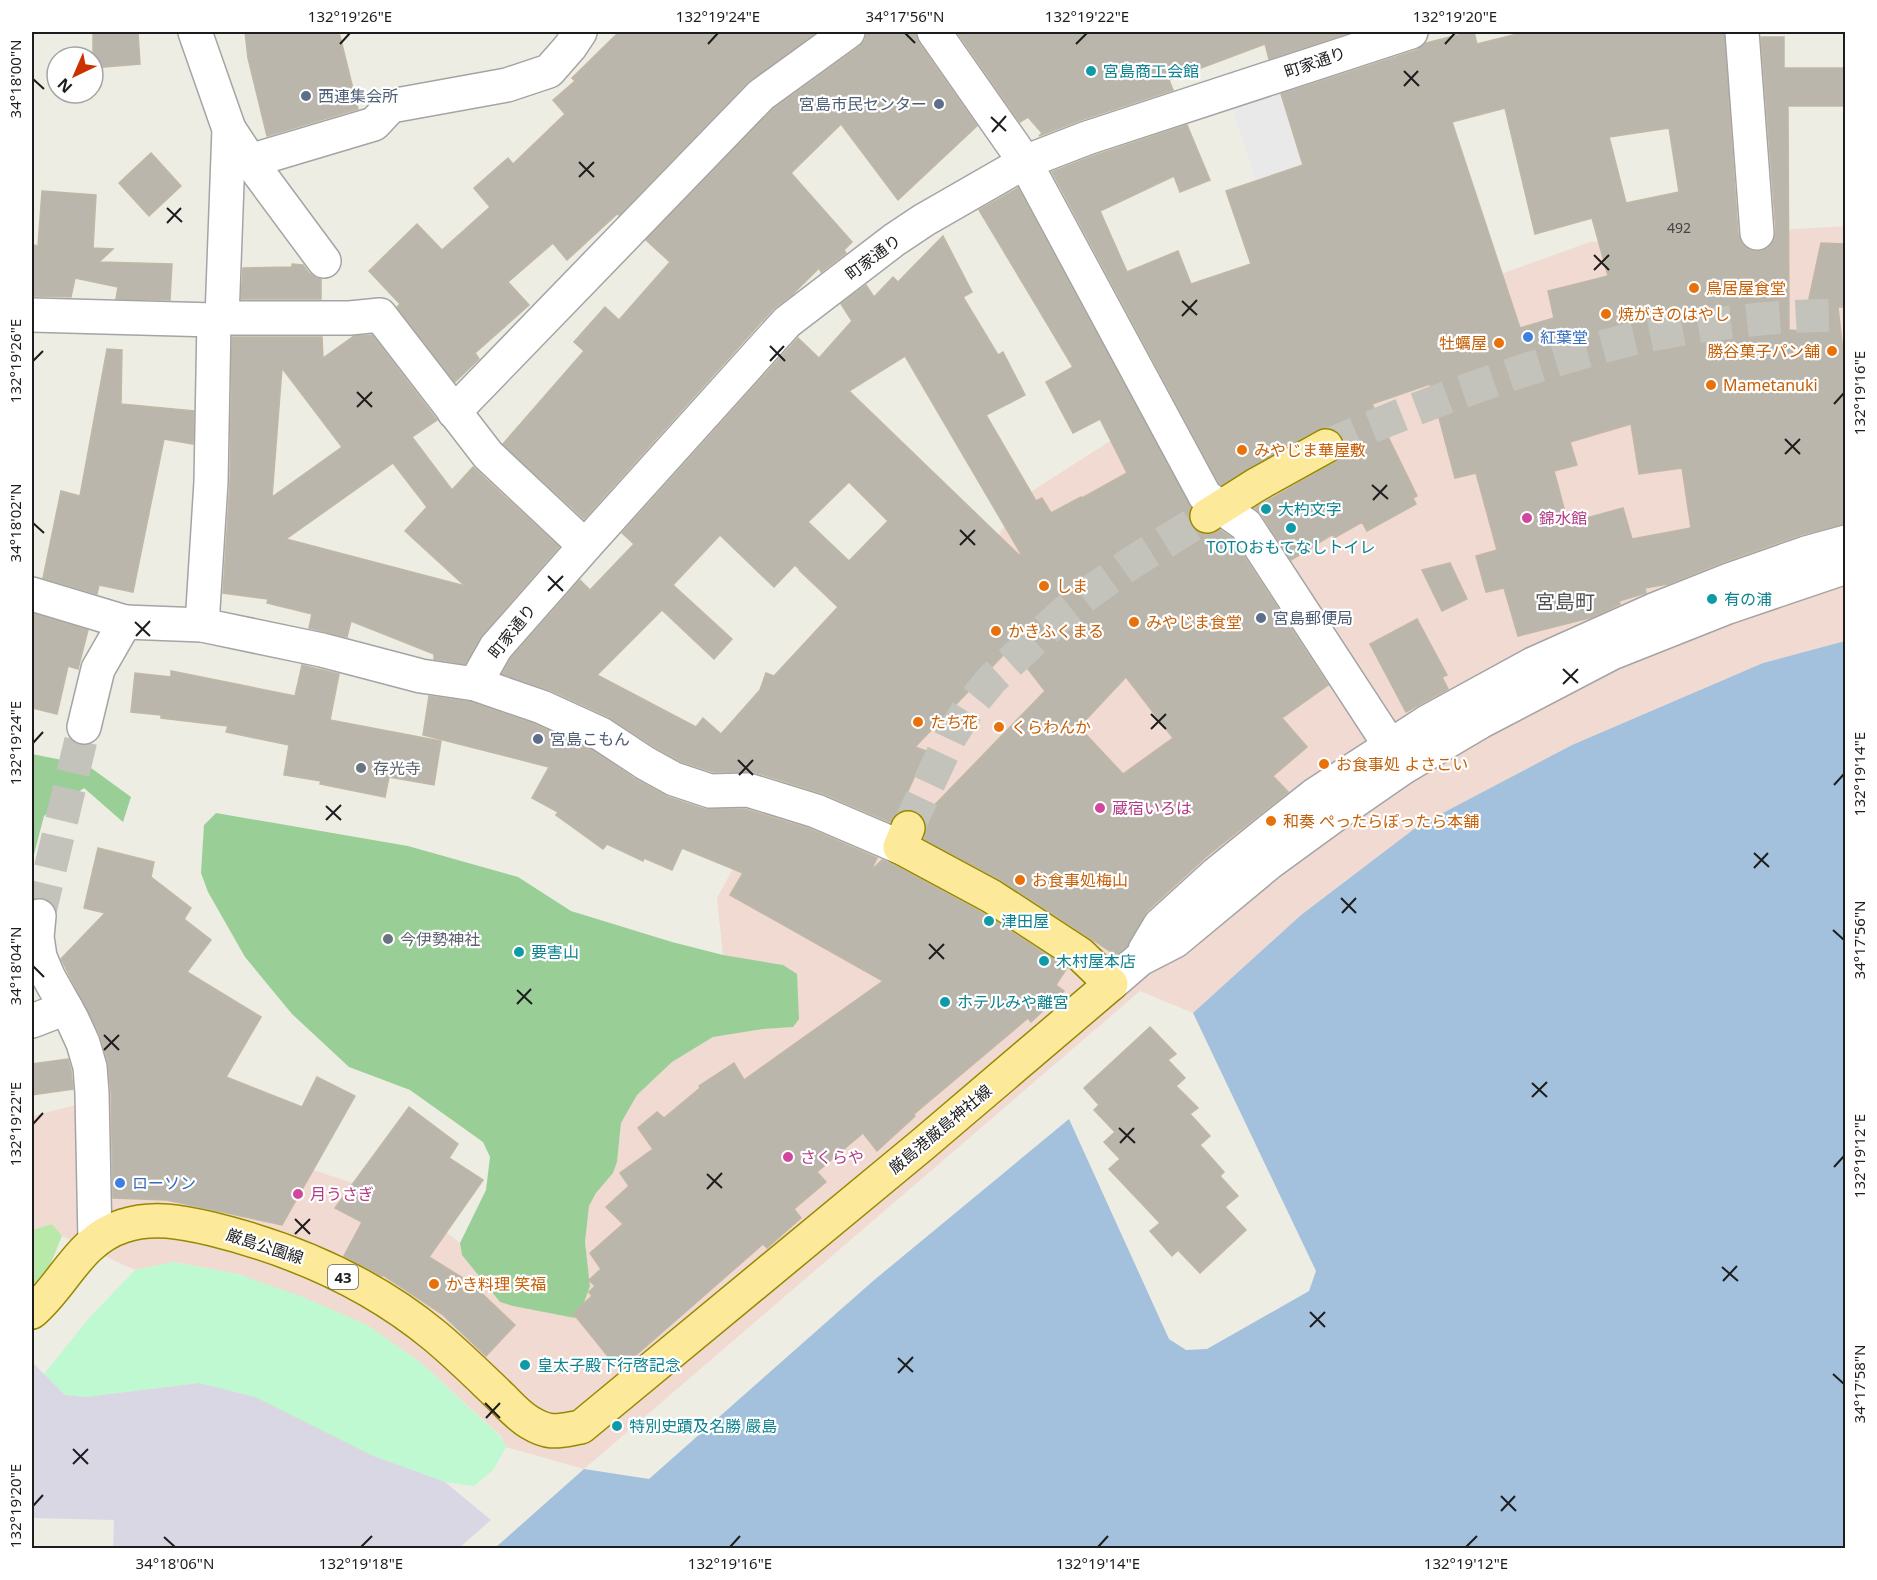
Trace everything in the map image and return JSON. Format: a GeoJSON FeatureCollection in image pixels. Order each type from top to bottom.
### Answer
{"type":"FeatureCollection","features":[{"type":"Feature","properties":{"kind":"main road"},"geometry":{"type":"LineString","coordinates":[[1214,512],[1326,446]]}},
{"type":"Feature","properties":{"kind":"main road"},"geometry":{"type":"LineString","coordinates":[[904,837],[1080,954],[1111,984]]}},
{"type":"Feature","properties":{"kind":"main road","name":"厳島港厳島神社線"},"geometry":{"type":"LineString","coordinates":[[551,1432],[581,1427],[922,1145],[1111,984]]}},
{"type":"Feature","properties":{"kind":"main road","name":"厳島公園線"},"geometry":{"type":"LineString","coordinates":[[32,1312],[55,1287],[73,1262],[94,1241],[122,1226],[152,1220],[182,1222],[270,1246],[356,1283],[397,1308],[435,1336],[528,1422],[551,1432]]}},
{"type":"Feature","properties":{"kind":"street"},"geometry":{"type":"LineString","coordinates":[[195,32],[229,129],[324,261]]}},
{"type":"Feature","properties":{"kind":"street"},"geometry":{"type":"LineString","coordinates":[[250,161],[374,124],[391,105],[507,85],[549,71],[580,32]]}},
{"type":"Feature","properties":{"kind":"street"},"geometry":{"type":"LineString","coordinates":[[454,412],[761,95],[848,32]]}},
{"type":"Feature","properties":{"kind":"street"},"geometry":{"type":"LineString","coordinates":[[934,32],[1024,162],[1214,512],[1246,525],[1397,756]]}},
{"type":"Feature","properties":{"kind":"street","name":"町家通り"},"geometry":{"type":"LineString","coordinates":[[476,684],[496,647],[787,322],[894,240],[1024,162],[1087,138],[1411,32]]}},
{"type":"Feature","properties":{"kind":"street"},"geometry":{"type":"LineString","coordinates":[[1742,32],[1757,233]]}},
{"type":"Feature","properties":{"kind":"street"},"geometry":{"type":"LineString","coordinates":[[202,625],[229,129]]}},
{"type":"Feature","properties":{"kind":"street"},"geometry":{"type":"LineString","coordinates":[[32,315],[218,319],[350,318],[380,315],[488,455],[585,546]]}},
{"type":"Feature","properties":{"kind":"street"},"geometry":{"type":"LineString","coordinates":[[1111,984],[1140,959],[1175,941],[1269,863],[1316,794],[1397,756],[1426,722],[1539,676],[1612,653],[1693,608],[1806,553],[1845,542]]}},
{"type":"Feature","properties":{"kind":"street"},"geometry":{"type":"LineString","coordinates":[[1693,608],[1845,567]]}},
{"type":"Feature","properties":{"kind":"street"},"geometry":{"type":"LineString","coordinates":[[32,594],[125,622],[202,625],[322,650],[420,676],[476,684],[542,707],[601,734],[674,779],[710,791],[747,790],[904,837]]}},
{"type":"Feature","properties":{"kind":"street"},"geometry":{"type":"LineString","coordinates":[[84,727],[98,669],[125,622]]}},
{"type":"Feature","properties":{"kind":"street"},"geometry":{"type":"LineString","coordinates":[[39,916],[37,937],[40,957],[83,1043],[90,1067],[94,1241]]}},
{"type":"Feature","properties":{"kind":"street"},"geometry":{"type":"LineString","coordinates":[[32,1021],[66,1008]]}},
{"type":"Feature","properties":{"kind":"shaded area"},"geometry":{"type":"Polygon","coordinates":[[[1279,88],[1322,229],[1277,244],[1231,104],[1279,88]]]}},
{"type":"Feature","properties":{"kind":"shaded area"},"geometry":{"type":"Polygon","coordinates":[[[1845,226],[1845,641],[1763,663],[1572,745],[1418,826],[1301,915],[1193,1013],[1140,991],[584,1469],[506,1447],[501,1436],[420,1362],[367,1325],[238,1274],[174,1262],[135,1270],[62,1236],[52,1224],[32,1230],[32,1116],[100,1099],[406,1201],[460,1243],[462,1255],[590,1286],[585,1242],[589,1206],[596,1193],[613,1173],[617,1162],[621,1123],[637,1095],[672,1062],[713,1037],[792,1027],[783,965],[723,955],[717,898],[808,731],[981,562],[1023,497],[1172,401],[1357,326],[1590,242],[1845,226]]]}},
{"type":"Feature","properties":{"kind":"shaded area"},"geometry":{"type":"Polygon","coordinates":[[[32,1362],[65,1395],[85,1397],[199,1383],[255,1397],[371,1455],[445,1482],[491,1520],[459,1548],[113,1548],[114,1520],[32,1518],[32,1362]]]}},
{"type":"Feature","properties":{"kind":"green space"},"geometry":{"type":"Polygon","coordinates":[[[32,754],[87,765],[131,797],[123,822],[84,788],[44,816],[32,862],[32,754]]]}},
{"type":"Feature","properties":{"kind":"green space"},"geometry":{"type":"Polygon","coordinates":[[[216,813],[408,846],[518,877],[571,911],[723,955],[783,965],[797,974],[799,1019],[793,1027],[713,1037],[672,1062],[637,1095],[621,1123],[617,1162],[613,1173],[596,1193],[589,1206],[585,1242],[590,1286],[581,1311],[575,1318],[500,1302],[462,1255],[460,1243],[486,1190],[490,1157],[483,1142],[410,1090],[349,1067],[292,1014],[245,957],[208,892],[201,873],[204,825],[216,813]]]}},
{"type":"Feature","properties":{"kind":"green space"},"geometry":{"type":"Polygon","coordinates":[[[52,1224],[62,1236],[50,1265],[32,1286],[32,1230],[52,1224]]]}},
{"type":"Feature","properties":{"kind":"green space"},"geometry":{"type":"Polygon","coordinates":[[[174,1262],[238,1274],[303,1297],[367,1325],[420,1362],[501,1437],[506,1447],[493,1470],[474,1486],[445,1482],[371,1455],[199,1383],[85,1397],[65,1395],[44,1374],[89,1318],[135,1270],[174,1262]]]}},
{"type":"Feature","properties":{"kind":"water"},"geometry":{"type":"Polygon","coordinates":[[[1845,641],[1845,1548],[495,1548],[584,1469],[649,1479],[873,1281],[1069,1119],[1169,1339],[1186,1350],[1207,1349],[1309,1291],[1316,1271],[1193,1013],[1301,915],[1418,826],[1572,745],[1763,663],[1845,641]]]}},
{"type":"Feature","properties":{"kind":"building"},"geometry":{"type":"Polygon","coordinates":[[[93,32],[138,32],[140,64],[105,67],[105,45],[93,45],[93,32]]]}},
{"type":"Feature","properties":{"kind":"building","name":"西連集会所"},"geometry":{"type":"Polygon","coordinates":[[[245,32],[339,32],[358,109],[267,136],[248,58],[245,32]]]}},
{"type":"Feature","properties":{"kind":"building"},"geometry":{"type":"Polygon","coordinates":[[[619,32],[817,32],[748,82],[619,215],[617,214],[567,260],[553,243],[508,282],[529,305],[475,353],[479,359],[455,382],[397,307],[400,304],[369,271],[417,224],[442,250],[490,207],[474,188],[508,158],[513,164],[565,114],[553,100],[575,81],[572,78],[619,32]]]}},
{"type":"Feature","properties":{"kind":"building"},"geometry":{"type":"Polygon","coordinates":[[[867,32],[916,32],[919,43],[977,126],[898,200],[841,124],[791,173],[852,242],[844,250],[846,253],[821,272],[819,268],[793,294],[773,309],[584,519],[503,444],[584,351],[574,342],[605,307],[619,320],[670,262],[646,240],[773,109],[859,47],[865,40],[867,32]]]}},
{"type":"Feature","properties":{"kind":"building"},"geometry":{"type":"Polygon","coordinates":[[[957,32],[1352,32],[1269,59],[1265,44],[1169,80],[1173,90],[1039,136],[1042,133],[1028,117],[1020,122],[957,32]]]}},
{"type":"Feature","properties":{"kind":"building"},"geometry":{"type":"Polygon","coordinates":[[[1470,32],[1474,32],[1477,44],[1525,32],[1724,32],[1738,234],[1742,244],[1749,250],[1758,252],[1768,248],[1774,241],[1776,232],[1761,37],[1784,37],[1784,68],[1845,68],[1845,106],[1788,106],[1789,330],[1802,331],[1821,243],[1845,244],[1845,307],[1838,307],[1845,369],[1845,524],[1800,535],[1668,584],[1645,588],[1646,593],[1619,601],[1620,604],[1593,617],[1518,636],[1504,588],[1486,592],[1476,556],[1497,550],[1476,473],[1455,478],[1430,384],[1372,404],[1417,496],[1413,498],[1416,504],[1367,531],[1362,522],[1334,538],[1333,534],[1291,560],[1255,508],[1342,456],[1345,447],[1343,437],[1335,430],[1326,427],[1221,485],[1219,483],[1052,172],[1187,125],[1210,180],[1180,192],[1174,176],[1100,211],[1127,272],[1178,251],[1191,284],[1251,264],[1226,191],[1303,165],[1281,94],[1417,50],[1426,43],[1470,32]],[[1505,108],[1452,122],[1520,328],[1554,318],[1548,291],[1608,276],[1592,218],[1535,234],[1505,108]],[[1669,128],[1609,137],[1626,203],[1679,192],[1669,128]],[[1631,424],[1570,442],[1577,465],[1554,471],[1568,523],[1623,508],[1632,539],[1691,528],[1682,468],[1639,474],[1631,424]]]}},
{"type":"Feature","properties":{"kind":"building"},"geometry":{"type":"Polygon","coordinates":[[[151,153],[181,186],[149,216],[119,183],[151,153]]]}},
{"type":"Feature","properties":{"kind":"building"},"geometry":{"type":"Polygon","coordinates":[[[1018,188],[1191,507],[1188,516],[1191,525],[1199,533],[1208,535],[1220,530],[1232,538],[1328,685],[1282,718],[1307,747],[1273,776],[1288,792],[1207,856],[1147,911],[1128,945],[1116,955],[1001,880],[924,839],[927,826],[923,817],[1045,691],[1011,647],[915,747],[926,751],[898,813],[890,822],[822,793],[754,772],[713,772],[682,762],[609,717],[550,690],[502,674],[511,658],[580,580],[590,590],[634,544],[622,533],[798,338],[819,358],[852,321],[841,304],[866,285],[874,297],[893,277],[898,282],[943,236],[972,292],[963,297],[998,355],[1003,352],[1025,395],[986,415],[1036,501],[1042,498],[1051,513],[1127,473],[1100,419],[1073,433],[1046,382],[1073,367],[979,210],[1018,188]],[[905,356],[849,391],[1019,555],[1021,554],[905,356]],[[849,482],[808,522],[849,561],[888,521],[849,482]],[[720,535],[673,585],[732,639],[714,659],[662,610],[597,675],[696,727],[703,718],[721,734],[760,690],[766,673],[774,676],[838,607],[799,570],[800,566],[798,568],[795,565],[774,587],[720,535]],[[1126,677],[1079,727],[1123,774],[1173,738],[1126,677]]]}},
{"type":"Feature","properties":{"kind":"building"},"geometry":{"type":"Polygon","coordinates":[[[42,191],[96,195],[93,248],[113,249],[99,262],[172,264],[170,300],[116,299],[118,287],[75,278],[71,297],[32,296],[34,245],[38,246],[42,191]]]}},
{"type":"Feature","properties":{"kind":"building"},"geometry":{"type":"Polygon","coordinates":[[[292,264],[303,265],[309,273],[321,279],[321,299],[241,299],[243,268],[292,267],[292,264]]]}},
{"type":"Feature","properties":{"kind":"building"},"geometry":{"type":"Polygon","coordinates":[[[372,335],[437,420],[412,437],[452,490],[473,467],[559,547],[482,635],[465,664],[434,659],[434,654],[351,621],[347,637],[309,628],[312,614],[267,603],[268,599],[223,593],[230,482],[232,337],[322,337],[323,358],[354,336],[372,335]],[[282,368],[272,497],[342,447],[282,368]],[[393,463],[286,539],[465,586],[405,531],[427,507],[393,463]]]}},
{"type":"Feature","properties":{"kind":"building"},"geometry":{"type":"Polygon","coordinates":[[[107,349],[122,350],[121,404],[194,411],[193,444],[164,439],[133,592],[99,585],[97,594],[43,578],[61,491],[80,496],[107,349]]]}},
{"type":"Feature","properties":{"kind":"building"},"geometry":{"type":"Polygon","coordinates":[[[1450,563],[1467,599],[1442,611],[1422,570],[1450,563]]]}},
{"type":"Feature","properties":{"kind":"building"},"geometry":{"type":"Polygon","coordinates":[[[32,613],[88,630],[78,669],[68,666],[57,714],[32,708],[32,613]]]}},
{"type":"Feature","properties":{"kind":"building"},"geometry":{"type":"Polygon","coordinates":[[[1417,619],[1447,675],[1442,677],[1448,689],[1406,712],[1370,644],[1417,619]]]}},
{"type":"Feature","properties":{"kind":"building"},"geometry":{"type":"Polygon","coordinates":[[[302,665],[339,674],[330,720],[441,741],[434,785],[389,777],[385,797],[320,784],[321,781],[284,775],[289,745],[226,732],[228,726],[131,712],[135,673],[171,677],[171,671],[295,696],[302,665]]]}},
{"type":"Feature","properties":{"kind":"building"},"geometry":{"type":"Polygon","coordinates":[[[429,696],[471,702],[535,724],[592,750],[635,779],[668,797],[704,809],[745,809],[810,829],[877,858],[871,871],[882,860],[981,912],[1067,968],[1056,985],[1064,991],[1031,1022],[1028,1018],[914,1114],[915,1116],[877,1151],[863,1133],[817,1172],[826,1182],[794,1209],[801,1218],[767,1248],[763,1244],[619,1370],[573,1313],[592,1296],[589,1292],[595,1286],[589,1280],[601,1269],[590,1253],[623,1224],[606,1207],[629,1186],[620,1173],[653,1149],[638,1128],[657,1112],[664,1118],[700,1088],[699,1086],[734,1063],[744,1080],[883,981],[730,895],[743,873],[682,848],[672,870],[644,858],[643,861],[607,844],[603,849],[556,815],[558,812],[532,798],[549,767],[423,735],[429,696]]]}},
{"type":"Feature","properties":{"kind":"building"},"geometry":{"type":"Polygon","coordinates":[[[98,848],[154,862],[151,877],[191,908],[184,919],[211,940],[187,972],[261,1017],[226,1077],[302,1107],[317,1077],[355,1096],[282,1225],[167,1200],[113,1198],[111,1093],[108,1062],[100,1035],[61,959],[105,913],[84,908],[98,848]]]}},
{"type":"Feature","properties":{"kind":"building"},"geometry":{"type":"Polygon","coordinates":[[[1150,1027],[1176,1054],[1168,1060],[1185,1078],[1176,1086],[1198,1108],[1190,1114],[1210,1136],[1200,1145],[1224,1172],[1220,1176],[1238,1196],[1225,1207],[1246,1230],[1200,1273],[1178,1250],[1172,1256],[1150,1231],[1160,1223],[1109,1169],[1120,1159],[1104,1142],[1115,1132],[1094,1110],[1099,1105],[1084,1088],[1150,1027]]]}},
{"type":"Feature","properties":{"kind":"building"},"geometry":{"type":"Polygon","coordinates":[[[68,1059],[73,1089],[32,1095],[32,1064],[68,1059]]]}},
{"type":"Feature","properties":{"kind":"building"},"geometry":{"type":"Polygon","coordinates":[[[409,1107],[458,1144],[449,1158],[483,1180],[429,1257],[471,1283],[515,1325],[486,1356],[442,1314],[383,1275],[344,1256],[362,1222],[335,1208],[409,1107]]]}},
{"type":"Feature","properties":{"kind":"tunnel"},"geometry":{"type":"LineString","coordinates":[[1326,446],[1479,386],[1616,343],[1650,335],[1734,322],[1779,317],[1846,315]]}},
{"type":"Feature","properties":{"kind":"tunnel"},"geometry":{"type":"LineString","coordinates":[[908,828],[951,736],[970,706],[992,679],[1065,612],[1097,587],[1207,516]]}},
{"type":"Feature","properties":{"kind":"tunnel"},"geometry":{"type":"LineString","coordinates":[[39,916],[84,727]]}},
{"type":"Feature","properties":{"kind":"place","name":"宮島商工会館"},"geometry":{"type":"Point","coordinates":[1091,71]}},
{"type":"Feature","properties":{"kind":"place","name":"西連集会所"},"geometry":{"type":"Point","coordinates":[306,96]}},
{"type":"Feature","properties":{"kind":"place","name":"宮島市民センター"},"geometry":{"type":"Point","coordinates":[939,104]}},
{"type":"Feature","properties":{"kind":"place","name":"鳥居屋食堂"},"geometry":{"type":"Point","coordinates":[1694,288]}},
{"type":"Feature","properties":{"kind":"place","name":"焼がきのはやし"},"geometry":{"type":"Point","coordinates":[1606,314]}},
{"type":"Feature","properties":{"kind":"place","name":"紅葉堂"},"geometry":{"type":"Point","coordinates":[1528,337]}},
{"type":"Feature","properties":{"kind":"place","name":"牡蠣屋"},"geometry":{"type":"Point","coordinates":[1499,343]}},
{"type":"Feature","properties":{"kind":"place","name":"勝谷菓子パン舗"},"geometry":{"type":"Point","coordinates":[1832,351]}},
{"type":"Feature","properties":{"kind":"place","name":"Mametanuki"},"geometry":{"type":"Point","coordinates":[1711,385]}},
{"type":"Feature","properties":{"kind":"place","name":"みやじま華屋敷"},"geometry":{"type":"Point","coordinates":[1242,450]}},
{"type":"Feature","properties":{"kind":"place","name":"大杓文字"},"geometry":{"type":"Point","coordinates":[1266,509]}},
{"type":"Feature","properties":{"kind":"place","name":"錦水館"},"geometry":{"type":"Point","coordinates":[1527,518]}},
{"type":"Feature","properties":{"kind":"place","name":"TOTOおもてなしトイレ"},"geometry":{"type":"Point","coordinates":[1291,528]}},
{"type":"Feature","properties":{"kind":"place","name":"しま"},"geometry":{"type":"Point","coordinates":[1044,586]}},
{"type":"Feature","properties":{"kind":"place","name":"有の浦"},"geometry":{"type":"Point","coordinates":[1712,599]}},
{"type":"Feature","properties":{"kind":"place","name":"宮島郵便局"},"geometry":{"type":"Point","coordinates":[1261,618]}},
{"type":"Feature","properties":{"kind":"place","name":"みやじま食堂"},"geometry":{"type":"Point","coordinates":[1134,622]}},
{"type":"Feature","properties":{"kind":"place","name":"かきふくまる"},"geometry":{"type":"Point","coordinates":[996,631]}},
{"type":"Feature","properties":{"kind":"place","name":"たち花"},"geometry":{"type":"Point","coordinates":[918,722]}},
{"type":"Feature","properties":{"kind":"place","name":"くらわんか"},"geometry":{"type":"Point","coordinates":[999,727]}},
{"type":"Feature","properties":{"kind":"place","name":"宮島こもん"},"geometry":{"type":"Point","coordinates":[538,739]}},
{"type":"Feature","properties":{"kind":"place","name":"お食事処 よさこい"},"geometry":{"type":"Point","coordinates":[1324,764]}},
{"type":"Feature","properties":{"kind":"place","name":"存光寺"},"geometry":{"type":"Point","coordinates":[361,768]}},
{"type":"Feature","properties":{"kind":"place","name":"蔵宿いろは"},"geometry":{"type":"Point","coordinates":[1100,808]}},
{"type":"Feature","properties":{"kind":"place","name":"和奏 ぺったらぽったら本舗"},"geometry":{"type":"Point","coordinates":[1271,821]}},
{"type":"Feature","properties":{"kind":"place","name":"お食事処梅山"},"geometry":{"type":"Point","coordinates":[1020,880]}},
{"type":"Feature","properties":{"kind":"place","name":"津田屋"},"geometry":{"type":"Point","coordinates":[989,921]}},
{"type":"Feature","properties":{"kind":"place","name":"今伊勢神社"},"geometry":{"type":"Point","coordinates":[388,939]}},
{"type":"Feature","properties":{"kind":"place","name":"要害山"},"geometry":{"type":"Point","coordinates":[519,952]}},
{"type":"Feature","properties":{"kind":"place","name":"木村屋本店"},"geometry":{"type":"Point","coordinates":[1044,961]}},
{"type":"Feature","properties":{"kind":"place","name":"ホテルみや離宮"},"geometry":{"type":"Point","coordinates":[945,1002]}},
{"type":"Feature","properties":{"kind":"place","name":"さくらや"},"geometry":{"type":"Point","coordinates":[788,1157]}},
{"type":"Feature","properties":{"kind":"place","name":"ローソン"},"geometry":{"type":"Point","coordinates":[120,1183]}},
{"type":"Feature","properties":{"kind":"place","name":"月うさぎ"},"geometry":{"type":"Point","coordinates":[298,1194]}},
{"type":"Feature","properties":{"kind":"place","name":"かき料理 笑福"},"geometry":{"type":"Point","coordinates":[434,1284]}},
{"type":"Feature","properties":{"kind":"place","name":"皇太子殿下行啓記念"},"geometry":{"type":"Point","coordinates":[525,1365]}},
{"type":"Feature","properties":{"kind":"place","name":"特別史蹟及名勝 嚴島"},"geometry":{"type":"Point","coordinates":[617,1426]}},
{"type":"Feature","properties":{"kind":"district","name":"宮島町"},"geometry":{"type":"Point","coordinates":[1565,601]}}]}
